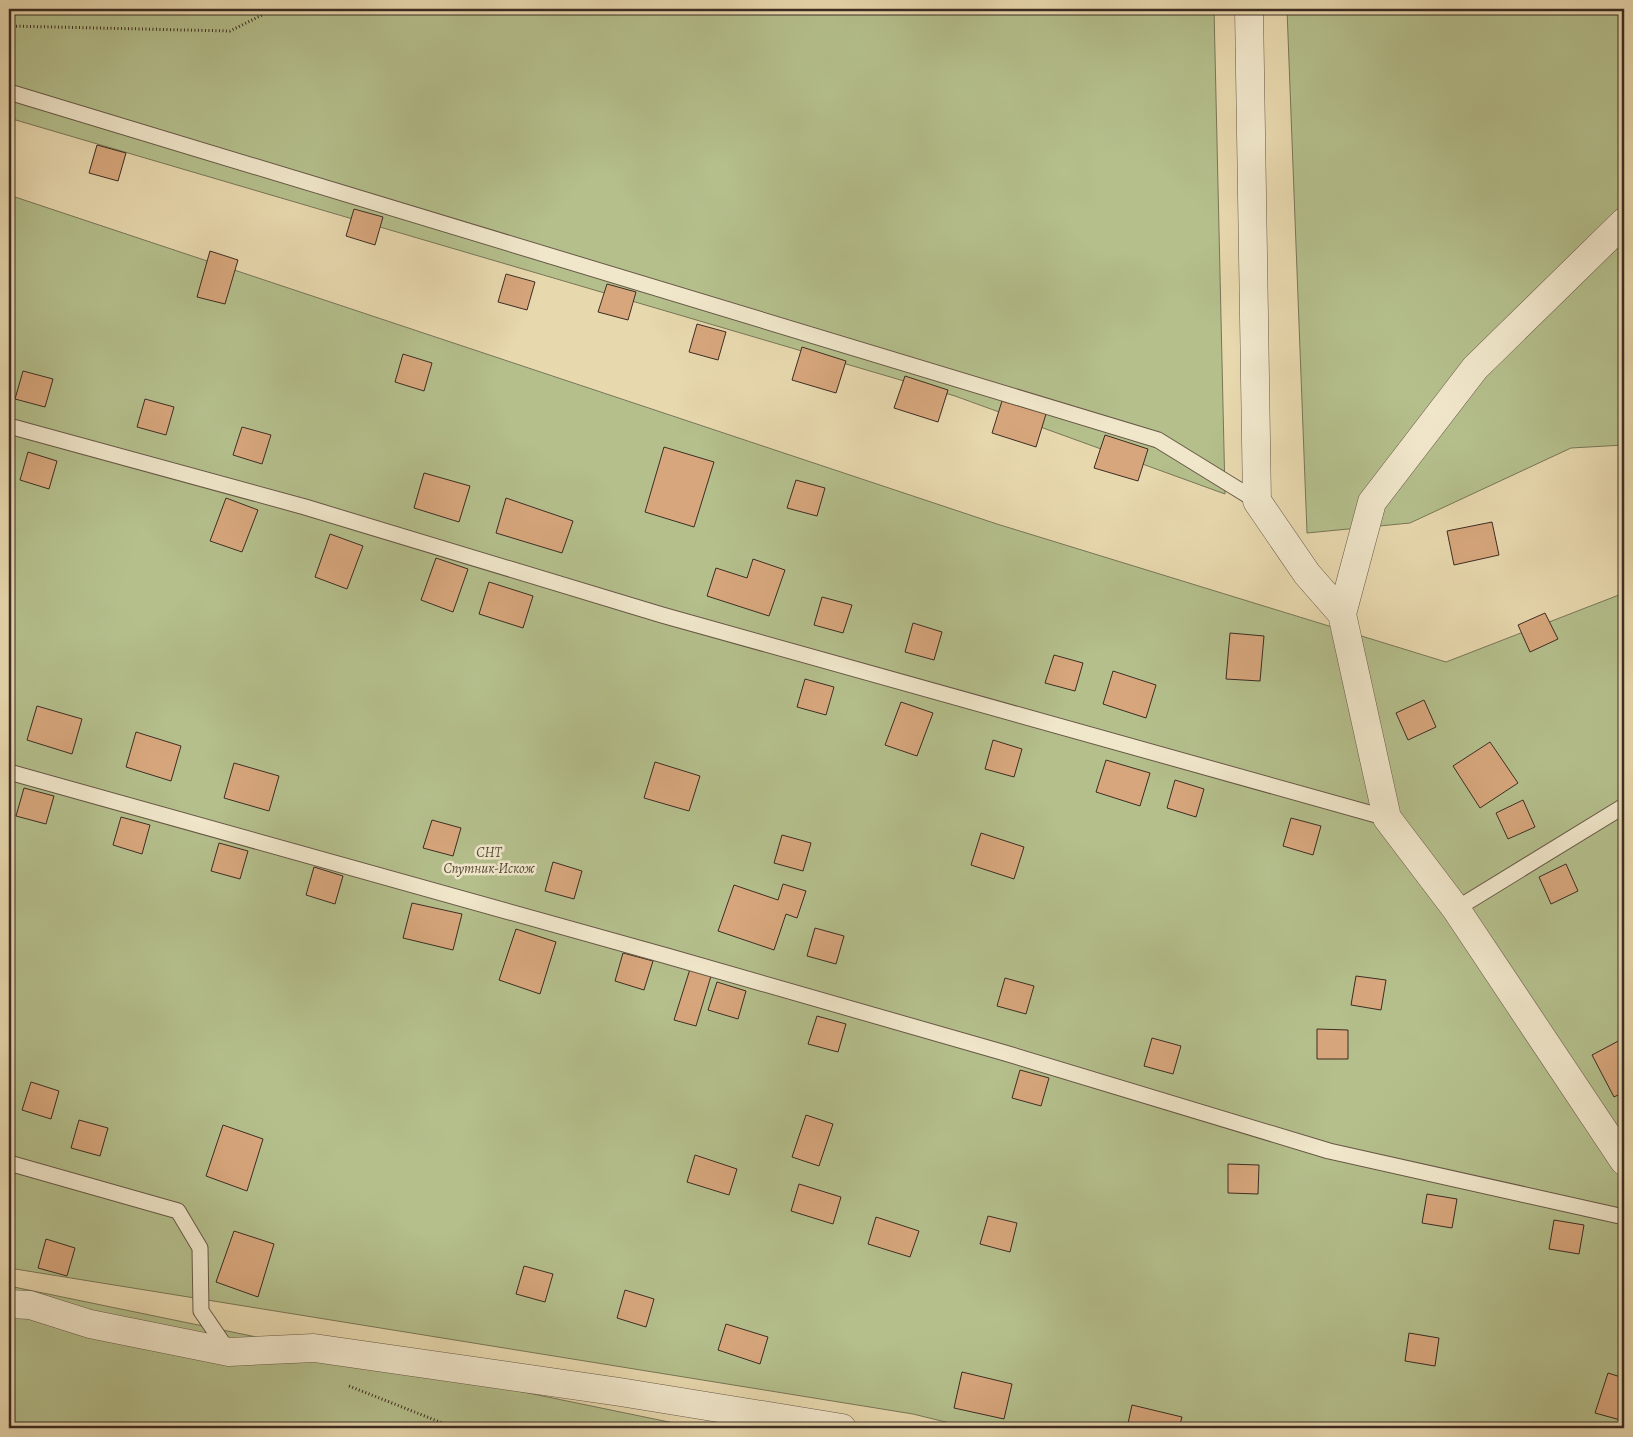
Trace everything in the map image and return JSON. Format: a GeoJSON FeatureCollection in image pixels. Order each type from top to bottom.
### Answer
{"type":"FeatureCollection","features":[{"type":"Feature","properties":{"kind":"street"},"geometry":{"type":"LineString","coordinates":[[1249,9],[1258,501],[1308,574],[1342,614]]}},
{"type":"Feature","properties":{"kind":"street"},"geometry":{"type":"LineString","coordinates":[[1624,222],[1475,368],[1372,502],[1342,614],[1387,818],[1456,909],[1624,1161]]}},
{"type":"Feature","properties":{"kind":"street"},"geometry":{"type":"LineString","coordinates":[[9,1304],[30,1306],[90,1324],[229,1352],[314,1348],[620,1392],[842,1428]]}},
{"type":"Feature","properties":{"kind":"lane"},"geometry":{"type":"LineString","coordinates":[[9,92],[1158,440],[1258,501]]}},
{"type":"Feature","properties":{"kind":"lane"},"geometry":{"type":"LineString","coordinates":[[9,426],[305,506],[672,618],[1387,818]]}},
{"type":"Feature","properties":{"kind":"lane"},"geometry":{"type":"LineString","coordinates":[[9,772],[1005,1053],[1329,1151],[1624,1217]]}},
{"type":"Feature","properties":{"kind":"lane"},"geometry":{"type":"LineString","coordinates":[[1456,909],[1624,806]]}},
{"type":"Feature","properties":{"kind":"lane"},"geometry":{"type":"LineString","coordinates":[[9,1163],[178,1211],[200,1248],[201,1311],[229,1352]]}},
{"type":"Feature","properties":{"kind":"path"},"geometry":{"type":"LineString","coordinates":[[9,26],[230,31],[274,9]]}},
{"type":"Feature","properties":{"kind":"green space"},"geometry":{"type":"Polygon","coordinates":[[[9,9],[1214,9],[1225,494],[955,396],[9,118],[9,9]]]}},
{"type":"Feature","properties":{"kind":"green space"},"geometry":{"type":"Polygon","coordinates":[[[1287,9],[1624,9],[1624,445],[1571,448],[1410,523],[1307,533],[1287,9]]]}},
{"type":"Feature","properties":{"kind":"green space","name":"СНТ Спутник-Искож"},"geometry":{"type":"Polygon","coordinates":[[[9,195],[997,524],[1446,662],[1624,593],[1624,1428],[970,1428],[913,1414],[9,1268],[9,195]]]}},
{"type":"Feature","properties":{"kind":"green space"},"geometry":{"type":"Polygon","coordinates":[[[9,1286],[698,1428],[9,1428],[9,1286]]]}},
{"type":"Feature","properties":{"kind":"building"},"geometry":{"type":"Polygon","coordinates":[[[97,145],[126,153],[118,181],[89,173],[97,145]]]}},
{"type":"Feature","properties":{"kind":"building"},"geometry":{"type":"Polygon","coordinates":[[[354,209],[383,217],[375,245],[346,236],[354,209]]]}},
{"type":"Feature","properties":{"kind":"building"},"geometry":{"type":"Polygon","coordinates":[[[210,251],[238,260],[225,304],[197,297],[210,251]]]}},
{"type":"Feature","properties":{"kind":"building"},"geometry":{"type":"Polygon","coordinates":[[[506,274],[535,282],[527,310],[498,302],[506,274]]]}},
{"type":"Feature","properties":{"kind":"building"},"geometry":{"type":"Polygon","coordinates":[[[607,284],[636,292],[628,320],[598,312],[607,284]]]}},
{"type":"Feature","properties":{"kind":"building"},"geometry":{"type":"Polygon","coordinates":[[[697,324],[726,332],[718,360],[689,352],[697,324]]]}},
{"type":"Feature","properties":{"kind":"building"},"geometry":{"type":"Polygon","coordinates":[[[802,347],[846,361],[836,393],[792,380],[802,347]]]}},
{"type":"Feature","properties":{"kind":"building"},"geometry":{"type":"Polygon","coordinates":[[[403,354],[432,363],[424,391],[395,382],[403,354]]]}},
{"type":"Feature","properties":{"kind":"building"},"geometry":{"type":"Polygon","coordinates":[[[23,371],[53,379],[45,407],[15,399],[23,371]]]}},
{"type":"Feature","properties":{"kind":"building"},"geometry":{"type":"Polygon","coordinates":[[[905,376],[948,390],[938,422],[894,408],[905,376]]]}},
{"type":"Feature","properties":{"kind":"building"},"geometry":{"type":"Polygon","coordinates":[[[145,399],[174,407],[166,435],[137,427],[145,399]]]}},
{"type":"Feature","properties":{"kind":"building"},"geometry":{"type":"Polygon","coordinates":[[[1002,401],[1046,414],[1036,447],[992,433],[1002,401]]]}},
{"type":"Feature","properties":{"kind":"building"},"geometry":{"type":"Polygon","coordinates":[[[242,427],[271,435],[262,464],[233,455],[242,427]]]}},
{"type":"Feature","properties":{"kind":"building"},"geometry":{"type":"Polygon","coordinates":[[[1105,435],[1148,449],[1138,481],[1094,468],[1105,435]]]}},
{"type":"Feature","properties":{"kind":"building"},"geometry":{"type":"Polygon","coordinates":[[[664,447],[714,462],[694,527],[645,512],[664,447]]]}},
{"type":"Feature","properties":{"kind":"building"},"geometry":{"type":"Polygon","coordinates":[[[28,452],[57,461],[49,489],[20,480],[28,452]]]}},
{"type":"Feature","properties":{"kind":"building"},"geometry":{"type":"Polygon","coordinates":[[[424,473],[470,486],[459,522],[414,508],[424,473]]]}},
{"type":"Feature","properties":{"kind":"building"},"geometry":{"type":"Polygon","coordinates":[[[796,480],[825,488],[817,516],[787,508],[796,480]]]}},
{"type":"Feature","properties":{"kind":"building"},"geometry":{"type":"Polygon","coordinates":[[[226,498],[258,510],[242,552],[210,541],[226,498]]]}},
{"type":"Feature","properties":{"kind":"building"},"geometry":{"type":"Polygon","coordinates":[[[506,498],[573,521],[562,553],[496,533],[506,498]]]}},
{"type":"Feature","properties":{"kind":"building"},"geometry":{"type":"Polygon","coordinates":[[[1492,522],[1499,555],[1454,565],[1447,531],[1492,522]]]}},
{"type":"Feature","properties":{"kind":"building"},"geometry":{"type":"Polygon","coordinates":[[[330,534],[363,546],[347,589],[315,577],[330,534]]]}},
{"type":"Feature","properties":{"kind":"building"},"geometry":{"type":"Polygon","coordinates":[[[436,558],[468,569],[453,612],[421,600],[436,558]]]}},
{"type":"Feature","properties":{"kind":"building"},"geometry":{"type":"Polygon","coordinates":[[[753,559],[785,570],[769,616],[707,596],[716,568],[747,578],[753,559]]]}},
{"type":"Feature","properties":{"kind":"building"},"geometry":{"type":"Polygon","coordinates":[[[489,582],[533,596],[523,628],[479,614],[489,582]]]}},
{"type":"Feature","properties":{"kind":"building"},"geometry":{"type":"Polygon","coordinates":[[[822,597],[852,605],[843,633],[814,625],[822,597]]]}},
{"type":"Feature","properties":{"kind":"building"},"geometry":{"type":"Polygon","coordinates":[[[1545,613],[1558,639],[1530,652],[1518,625],[1545,613]]]}},
{"type":"Feature","properties":{"kind":"building"},"geometry":{"type":"Polygon","coordinates":[[[913,623],[942,632],[934,660],[905,652],[913,623]]]}},
{"type":"Feature","properties":{"kind":"building"},"geometry":{"type":"Polygon","coordinates":[[[1230,633],[1264,636],[1260,681],[1226,679],[1230,633]]]}},
{"type":"Feature","properties":{"kind":"building"},"geometry":{"type":"Polygon","coordinates":[[[1054,655],[1083,663],[1075,691],[1045,683],[1054,655]]]}},
{"type":"Feature","properties":{"kind":"building"},"geometry":{"type":"Polygon","coordinates":[[[1113,671],[1156,685],[1146,718],[1103,704],[1113,671]]]}},
{"type":"Feature","properties":{"kind":"building"},"geometry":{"type":"Polygon","coordinates":[[[805,679],[834,687],[826,715],[797,707],[805,679]]]}},
{"type":"Feature","properties":{"kind":"building"},"geometry":{"type":"Polygon","coordinates":[[[1424,700],[1436,727],[1408,740],[1396,713],[1424,700]]]}},
{"type":"Feature","properties":{"kind":"building"},"geometry":{"type":"Polygon","coordinates":[[[901,702],[933,713],[917,756],[885,745],[901,702]]]}},
{"type":"Feature","properties":{"kind":"building"},"geometry":{"type":"Polygon","coordinates":[[[37,706],[82,719],[72,754],[27,740],[37,706]]]}},
{"type":"Feature","properties":{"kind":"building"},"geometry":{"type":"Polygon","coordinates":[[[136,732],[181,746],[171,781],[126,767],[136,732]]]}},
{"type":"Feature","properties":{"kind":"building"},"geometry":{"type":"Polygon","coordinates":[[[993,740],[1022,749],[1014,777],[985,769],[993,740]]]}},
{"type":"Feature","properties":{"kind":"building"},"geometry":{"type":"Polygon","coordinates":[[[1490,742],[1518,783],[1480,808],[1453,766],[1490,742]]]}},
{"type":"Feature","properties":{"kind":"building"},"geometry":{"type":"Polygon","coordinates":[[[1106,760],[1150,773],[1140,806],[1096,792],[1106,760]]]}},
{"type":"Feature","properties":{"kind":"building"},"geometry":{"type":"Polygon","coordinates":[[[655,762],[700,776],[689,811],[644,798],[655,762]]]}},
{"type":"Feature","properties":{"kind":"building"},"geometry":{"type":"Polygon","coordinates":[[[234,763],[279,776],[269,811],[224,798],[234,763]]]}},
{"type":"Feature","properties":{"kind":"building"},"geometry":{"type":"Polygon","coordinates":[[[1175,780],[1204,789],[1196,817],[1167,808],[1175,780]]]}},
{"type":"Feature","properties":{"kind":"building"},"geometry":{"type":"Polygon","coordinates":[[[24,788],[54,796],[46,824],[16,816],[24,788]]]}},
{"type":"Feature","properties":{"kind":"building"},"geometry":{"type":"Polygon","coordinates":[[[1523,800],[1535,827],[1508,839],[1496,813],[1523,800]]]}},
{"type":"Feature","properties":{"kind":"building"},"geometry":{"type":"Polygon","coordinates":[[[121,817],[150,825],[142,854],[113,845],[121,817]]]}},
{"type":"Feature","properties":{"kind":"building"},"geometry":{"type":"Polygon","coordinates":[[[1291,818],[1321,826],[1313,855],[1283,846],[1291,818]]]}},
{"type":"Feature","properties":{"kind":"building"},"geometry":{"type":"Polygon","coordinates":[[[432,820],[461,828],[453,856],[423,848],[432,820]]]}},
{"type":"Feature","properties":{"kind":"building"},"geometry":{"type":"Polygon","coordinates":[[[981,833],[1024,847],[1014,879],[971,865],[981,833]]]}},
{"type":"Feature","properties":{"kind":"building"},"geometry":{"type":"Polygon","coordinates":[[[782,835],[811,843],[803,871],[774,863],[782,835]]]}},
{"type":"Feature","properties":{"kind":"building"},"geometry":{"type":"Polygon","coordinates":[[[219,843],[248,851],[240,879],[211,871],[219,843]]]}},
{"type":"Feature","properties":{"kind":"building"},"geometry":{"type":"Polygon","coordinates":[[[553,862],[582,871],[574,899],[545,891],[553,862]]]}},
{"type":"Feature","properties":{"kind":"building"},"geometry":{"type":"Polygon","coordinates":[[[1566,864],[1578,891],[1551,904],[1539,877],[1566,864]]]}},
{"type":"Feature","properties":{"kind":"building"},"geometry":{"type":"Polygon","coordinates":[[[314,867],[343,876],[335,904],[306,895],[314,867]]]}},
{"type":"Feature","properties":{"kind":"building"},"geometry":{"type":"Polygon","coordinates":[[[783,884],[806,891],[797,918],[786,914],[774,950],[718,931],[734,885],[778,900],[783,884]]]}},
{"type":"Feature","properties":{"kind":"building"},"geometry":{"type":"Polygon","coordinates":[[[412,903],[462,914],[453,950],[403,938],[412,903]]]}},
{"type":"Feature","properties":{"kind":"building"},"geometry":{"type":"Polygon","coordinates":[[[815,928],[844,936],[836,964],[807,956],[815,928]]]}},
{"type":"Feature","properties":{"kind":"building"},"geometry":{"type":"Polygon","coordinates":[[[516,929],[556,942],[540,994],[499,980],[516,929]]]}},
{"type":"Feature","properties":{"kind":"building"},"geometry":{"type":"Polygon","coordinates":[[[623,953],[653,961],[644,990],[615,981],[623,953]]]}},
{"type":"Feature","properties":{"kind":"building"},"geometry":{"type":"Polygon","coordinates":[[[690,969],[711,976],[696,1026],[674,1020],[690,969]]]}},
{"type":"Feature","properties":{"kind":"building"},"geometry":{"type":"Polygon","coordinates":[[[1356,976],[1386,980],[1381,1010],[1351,1005],[1356,976]]]}},
{"type":"Feature","properties":{"kind":"building"},"geometry":{"type":"Polygon","coordinates":[[[1005,978],[1034,986],[1026,1014],[997,1006],[1005,978]]]}},
{"type":"Feature","properties":{"kind":"building"},"geometry":{"type":"Polygon","coordinates":[[[717,982],[746,991],[738,1019],[708,1010],[717,982]]]}},
{"type":"Feature","properties":{"kind":"building"},"geometry":{"type":"Polygon","coordinates":[[[817,1016],[846,1024],[838,1052],[808,1044],[817,1016]]]}},
{"type":"Feature","properties":{"kind":"building"},"geometry":{"type":"Polygon","coordinates":[[[1317,1029],[1348,1030],[1348,1059],[1317,1059],[1317,1029]]]}},
{"type":"Feature","properties":{"kind":"building"},"geometry":{"type":"Polygon","coordinates":[[[1152,1038],[1181,1046],[1173,1074],[1144,1066],[1152,1038]]]}},
{"type":"Feature","properties":{"kind":"building"},"geometry":{"type":"Polygon","coordinates":[[[1624,1038],[1624,1092],[1614,1097],[1592,1055],[1624,1038]]]}},
{"type":"Feature","properties":{"kind":"building"},"geometry":{"type":"Polygon","coordinates":[[[1020,1070],[1049,1078],[1041,1106],[1012,1098],[1020,1070]]]}},
{"type":"Feature","properties":{"kind":"building"},"geometry":{"type":"Polygon","coordinates":[[[31,1082],[59,1091],[51,1119],[22,1110],[31,1082]]]}},
{"type":"Feature","properties":{"kind":"building"},"geometry":{"type":"Polygon","coordinates":[[[806,1115],[833,1124],[819,1166],[792,1157],[806,1115]]]}},
{"type":"Feature","properties":{"kind":"building"},"geometry":{"type":"Polygon","coordinates":[[[79,1120],[108,1128],[100,1156],[71,1148],[79,1120]]]}},
{"type":"Feature","properties":{"kind":"building"},"geometry":{"type":"Polygon","coordinates":[[[223,1125],[263,1139],[247,1191],[206,1176],[223,1125]]]}},
{"type":"Feature","properties":{"kind":"building"},"geometry":{"type":"Polygon","coordinates":[[[695,1155],[737,1169],[729,1195],[687,1182],[695,1155]]]}},
{"type":"Feature","properties":{"kind":"building"},"geometry":{"type":"Polygon","coordinates":[[[1228,1164],[1259,1165],[1258,1194],[1228,1193],[1228,1164]]]}},
{"type":"Feature","properties":{"kind":"building"},"geometry":{"type":"Polygon","coordinates":[[[799,1184],[841,1197],[833,1224],[791,1211],[799,1184]]]}},
{"type":"Feature","properties":{"kind":"building"},"geometry":{"type":"Polygon","coordinates":[[[1427,1194],[1457,1199],[1452,1228],[1422,1223],[1427,1194]]]}},
{"type":"Feature","properties":{"kind":"building"},"geometry":{"type":"Polygon","coordinates":[[[988,1216],[1017,1223],[1010,1252],[980,1244],[988,1216]]]}},
{"type":"Feature","properties":{"kind":"building"},"geometry":{"type":"Polygon","coordinates":[[[876,1217],[919,1231],[910,1257],[868,1244],[876,1217]]]}},
{"type":"Feature","properties":{"kind":"building"},"geometry":{"type":"Polygon","coordinates":[[[1554,1220],[1584,1225],[1579,1254],[1549,1249],[1554,1220]]]}},
{"type":"Feature","properties":{"kind":"building"},"geometry":{"type":"Polygon","coordinates":[[[234,1231],[274,1244],[258,1297],[216,1282],[234,1231]]]}},
{"type":"Feature","properties":{"kind":"building"},"geometry":{"type":"Polygon","coordinates":[[[46,1239],[75,1248],[67,1276],[38,1268],[46,1239]]]}},
{"type":"Feature","properties":{"kind":"building"},"geometry":{"type":"Polygon","coordinates":[[[524,1266],[553,1274],[545,1302],[516,1294],[524,1266]]]}},
{"type":"Feature","properties":{"kind":"building"},"geometry":{"type":"Polygon","coordinates":[[[625,1290],[654,1299],[646,1327],[617,1318],[625,1290]]]}},
{"type":"Feature","properties":{"kind":"building"},"geometry":{"type":"Polygon","coordinates":[[[726,1324],[768,1337],[760,1364],[718,1350],[726,1324]]]}},
{"type":"Feature","properties":{"kind":"building"},"geometry":{"type":"Polygon","coordinates":[[[1409,1333],[1439,1338],[1435,1366],[1405,1361],[1409,1333]]]}},
{"type":"Feature","properties":{"kind":"building"},"geometry":{"type":"Polygon","coordinates":[[[962,1372],[1012,1384],[1004,1419],[954,1408],[962,1372]]]}},
{"type":"Feature","properties":{"kind":"building"},"geometry":{"type":"Polygon","coordinates":[[[1608,1373],[1624,1378],[1624,1421],[1595,1413],[1608,1373]]]}},
{"type":"Feature","properties":{"kind":"building"},"geometry":{"type":"Polygon","coordinates":[[[1132,1405],[1182,1417],[1179,1428],[1127,1428],[1132,1405]]]}}]}
